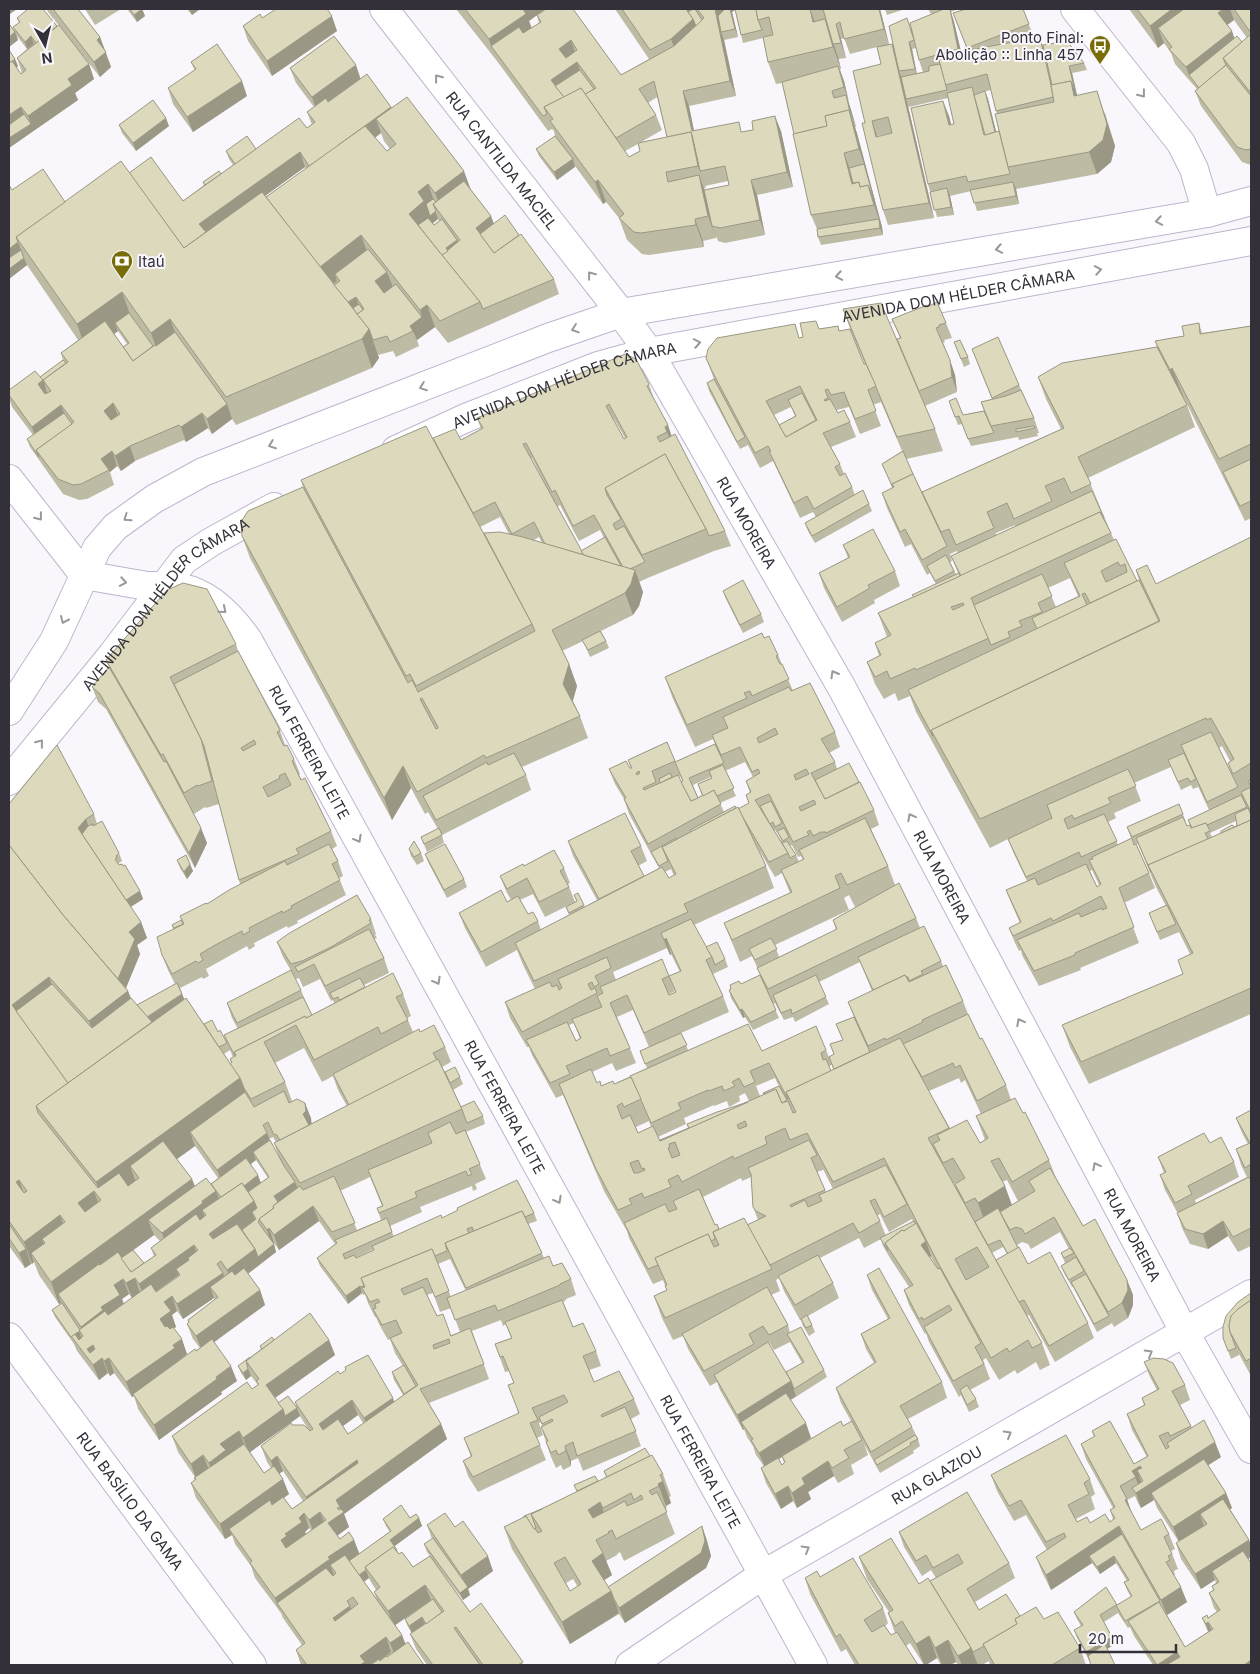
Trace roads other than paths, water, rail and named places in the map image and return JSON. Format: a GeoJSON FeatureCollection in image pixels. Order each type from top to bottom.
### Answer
{"type":"FeatureCollection","features":[{"type":"Feature","properties":{"kind":"street","name":"RUA CANTILDA MACIEL"},"geometry":{"type":"LineString","coordinates":[[384,9],[621,313]]}},
{"type":"Feature","properties":{"kind":"street"},"geometry":{"type":"LineString","coordinates":[[1086,13],[1180,143],[1194,169],[1207,213]]}},
{"type":"Feature","properties":{"kind":"street"},"geometry":{"type":"LineString","coordinates":[[9,711],[54,641],[97,548],[115,527],[154,499],[203,472],[548,338],[621,313],[1207,213],[1251,201]]}},
{"type":"Feature","properties":{"kind":"street","name":"AVENIDA DOM HÉLDER CÂMARA"},"geometry":{"type":"LineString","coordinates":[[371,461],[468,417],[588,369],[649,352],[1251,241]]}},
{"type":"Feature","properties":{"kind":"street","name":"RUA MOREIRA"},"geometry":{"type":"LineString","coordinates":[[621,313],[649,352],[842,688],[1184,1332],[1251,1449]]}},
{"type":"Feature","properties":{"kind":"street"},"geometry":{"type":"LineString","coordinates":[[9,478],[84,575]]}},
{"type":"Feature","properties":{"kind":"street","name":"AVENIDA DOM HÉLDER CÂMARA"},"geometry":{"type":"LineString","coordinates":[[9,780],[112,655],[162,586],[184,560],[240,525],[293,497]]}},
{"type":"Feature","properties":{"kind":"street","name":"RUA FERREIRA LEITE"},"geometry":{"type":"LineString","coordinates":[[84,575],[147,586],[184,588],[199,594],[215,604],[233,619],[248,640],[814,1665]]}},
{"type":"Feature","properties":{"kind":"street","name":"RUA GLAZIOU"},"geometry":{"type":"LineString","coordinates":[[630,1665],[764,1574],[1251,1294]]}},
{"type":"Feature","properties":{"kind":"street","name":"RUA BASÍLIO DA GAMA"},"geometry":{"type":"LineString","coordinates":[[9,1337],[252,1665]]}},
{"type":"Feature","properties":{"kind":"place","name":"Ponto Final: Abolição :: Linha 457"},"geometry":{"type":"Point","coordinates":[1100,65]}},
{"type":"Feature","properties":{"kind":"place","name":"Itaú"},"geometry":{"type":"Point","coordinates":[122,280]}}]}
